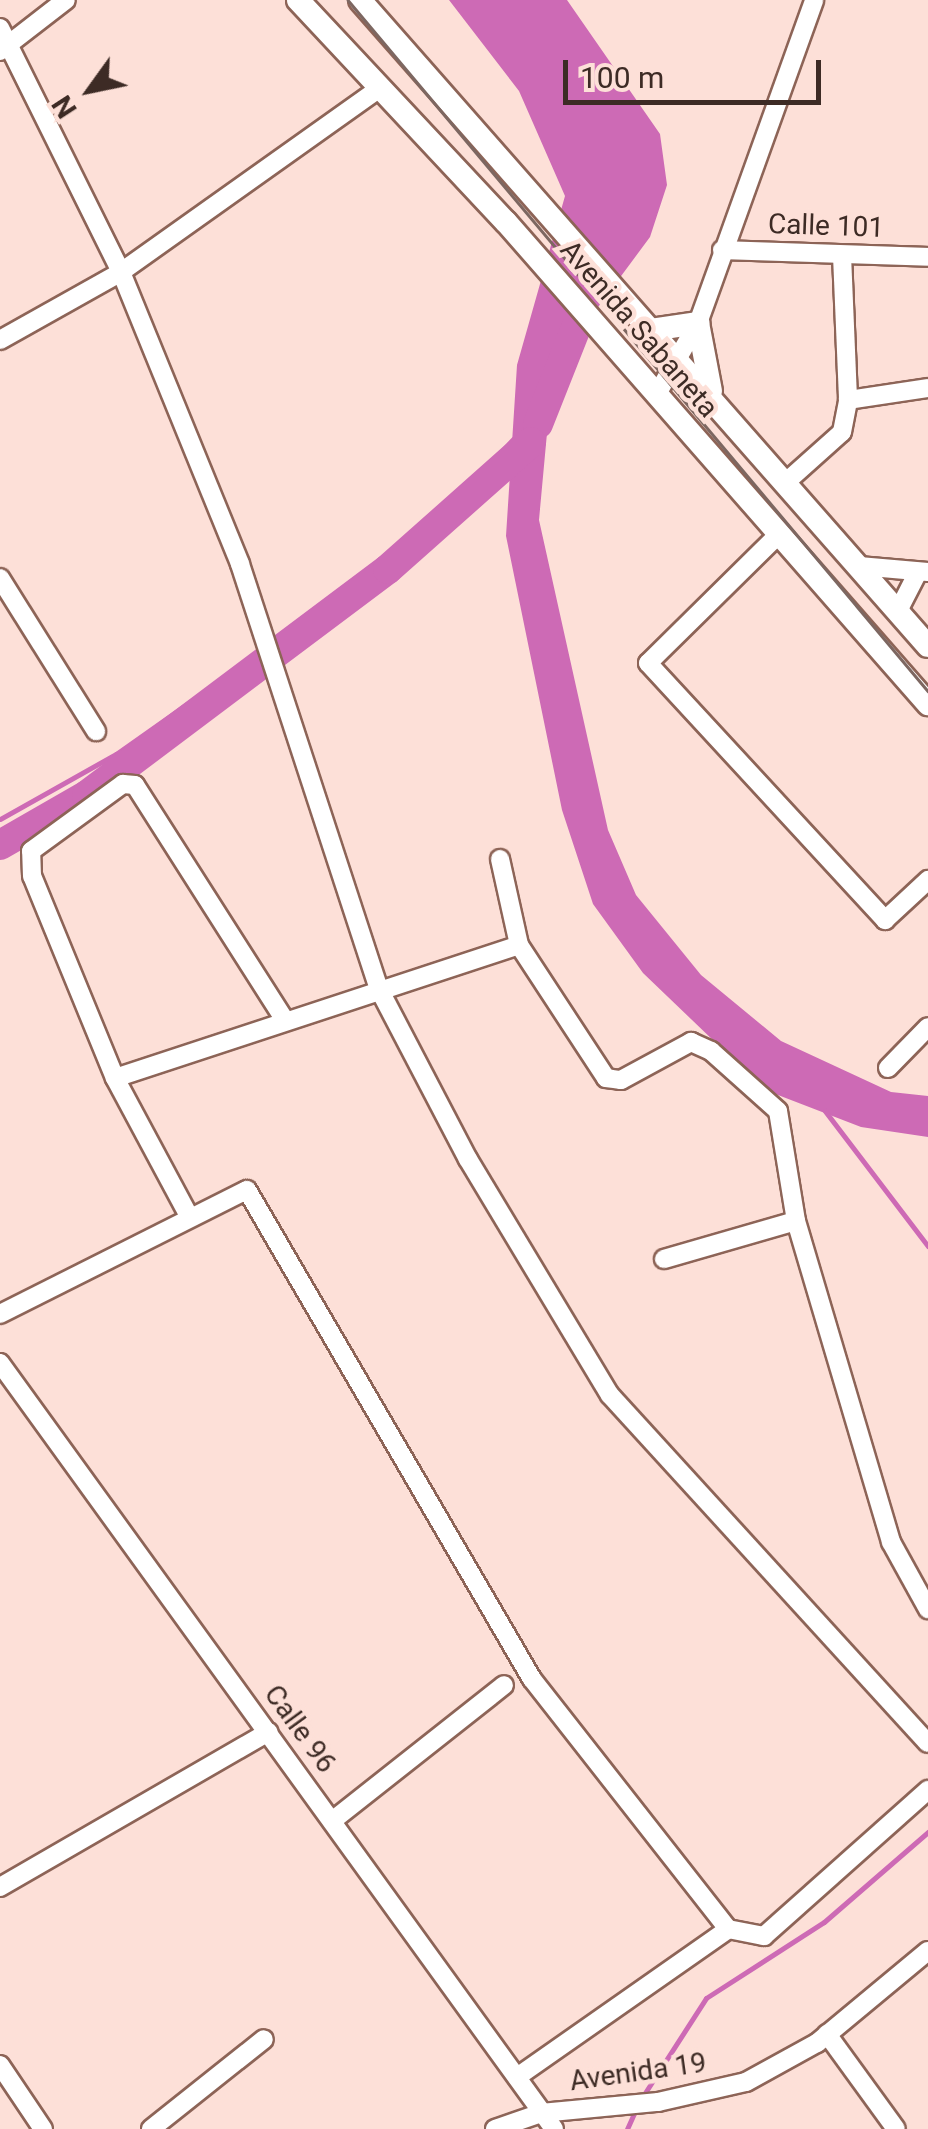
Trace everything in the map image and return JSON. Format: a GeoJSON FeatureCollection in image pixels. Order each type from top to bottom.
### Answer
{"type":"FeatureCollection","features":[{"type":"Feature","properties":{"kind":"main road","name":"Avenida Sabaneta"},"geometry":{"type":"LineString","coordinates":[[298,0],[506,222],[928,704]]}},
{"type":"Feature","properties":{"kind":"main road","name":"Avenida Sabaneta"},"geometry":{"type":"LineString","coordinates":[[360,0],[928,646]]}},
{"type":"Feature","properties":{"kind":"main road"},"geometry":{"type":"LineString","coordinates":[[650,328],[698,323],[718,408]]}},
{"type":"Feature","properties":{"kind":"street"},"geometry":{"type":"LineString","coordinates":[[66,0],[3,40],[121,272],[262,630],[378,988],[610,1395],[928,1743]]}},
{"type":"Feature","properties":{"kind":"street"},"geometry":{"type":"LineString","coordinates":[[656,394],[698,323],[814,0]]}},
{"type":"Feature","properties":{"kind":"street"},"geometry":{"type":"LineString","coordinates":[[0,340],[121,272],[380,88]]}},
{"type":"Feature","properties":{"kind":"street","name":"Calle 101"},"geometry":{"type":"LineString","coordinates":[[722,250],[928,257]]}},
{"type":"Feature","properties":{"kind":"street"},"geometry":{"type":"LineString","coordinates":[[786,484],[842,432],[848,400],[842,255]]}},
{"type":"Feature","properties":{"kind":"street"},"geometry":{"type":"LineString","coordinates":[[848,400],[928,388]]}},
{"type":"Feature","properties":{"kind":"street"},"geometry":{"type":"LineString","coordinates":[[777,536],[648,663],[885,920],[928,880]]}},
{"type":"Feature","properties":{"kind":"street"},"geometry":{"type":"LineString","coordinates":[[859,566],[923,572],[898,611]]}},
{"type":"Feature","properties":{"kind":"street"},"geometry":{"type":"LineString","coordinates":[[0,578],[96,731]]}},
{"type":"Feature","properties":{"kind":"street"},"geometry":{"type":"LineString","coordinates":[[188,1216],[115,1078],[32,876],[31,851],[123,784],[147,800],[284,1018]]}},
{"type":"Feature","properties":{"kind":"street"},"geometry":{"type":"LineString","coordinates":[[500,859],[519,945],[606,1078],[620,1080],[692,1042],[778,1111],[796,1221],[890,1542],[928,1609]]}},
{"type":"Feature","properties":{"kind":"street"},"geometry":{"type":"LineString","coordinates":[[115,1078],[284,1018],[519,945]]}},
{"type":"Feature","properties":{"kind":"street"},"geometry":{"type":"LineString","coordinates":[[888,1068],[928,1027]]}},
{"type":"Feature","properties":{"kind":"street"},"geometry":{"type":"LineString","coordinates":[[0,1314],[239,1188],[255,1196],[532,1679],[728,1929],[764,1936],[928,1790]]}},
{"type":"Feature","properties":{"kind":"street"},"geometry":{"type":"LineString","coordinates":[[664,1259],[796,1221]]}},
{"type":"Feature","properties":{"kind":"street","name":"Calle 96"},"geometry":{"type":"LineString","coordinates":[[0,1363],[548,2124]]}},
{"type":"Feature","properties":{"kind":"street"},"geometry":{"type":"LineString","coordinates":[[332,1821],[504,1684]]}},
{"type":"Feature","properties":{"kind":"street"},"geometry":{"type":"LineString","coordinates":[[0,1887],[268,1732]]}},
{"type":"Feature","properties":{"kind":"street"},"geometry":{"type":"LineString","coordinates":[[517,2077],[728,1929]]}},
{"type":"Feature","properties":{"kind":"street","name":"Avenida 19"},"geometry":{"type":"LineString","coordinates":[[495,2129],[548,2124],[612,2105],[658,2102],[746,2082],[827,2034],[928,1951]]}},
{"type":"Feature","properties":{"kind":"street"},"geometry":{"type":"LineString","coordinates":[[827,2034],[896,2129]]}},
{"type":"Feature","properties":{"kind":"street"},"geometry":{"type":"LineString","coordinates":[[151,2129],[264,2039]]}},
{"type":"Feature","properties":{"kind":"street"},"geometry":{"type":"LineString","coordinates":[[0,2065],[43,2129]]}},
{"type":"Feature","properties":{"kind":"shaded area"},"geometry":{"type":"Polygon","coordinates":[[[449,0],[567,0],[660,134],[667,185],[650,237],[553,368],[539,520],[608,830],[636,895],[701,975],[781,1041],[891,1092],[928,1096],[928,1137],[861,1127],[765,1090],[643,973],[593,904],[562,810],[506,536],[517,365],[565,196],[519,91],[449,0]]]}},
{"type":"Feature","properties":{"kind":"waterway"},"geometry":{"type":"LineString","coordinates":[[538,424],[580,318]]}},
{"type":"Feature","properties":{"kind":"waterway"},"geometry":{"type":"LineString","coordinates":[[271,644],[445,512],[513,439]]}},
{"type":"Feature","properties":{"kind":"waterway"},"geometry":{"type":"LineString","coordinates":[[0,845],[87,795],[388,569],[531,442]]}},
{"type":"Feature","properties":{"kind":"waterway"},"geometry":{"type":"LineString","coordinates":[[0,819],[116,754],[262,651]]}},
{"type":"Feature","properties":{"kind":"waterway"},"geometry":{"type":"LineString","coordinates":[[825,1111],[928,1246]]}},
{"type":"Feature","properties":{"kind":"waterway"},"geometry":{"type":"LineString","coordinates":[[641,2099],[706,1998],[824,1922],[928,1832]]}},
{"type":"Feature","properties":{"kind":"waterway"},"geometry":{"type":"LineString","coordinates":[[627,2129],[636,2109]]}},
{"type":"Feature","properties":{"kind":"tram line"},"geometry":{"type":"LineString","coordinates":[[348,0],[928,691]]}}]}
